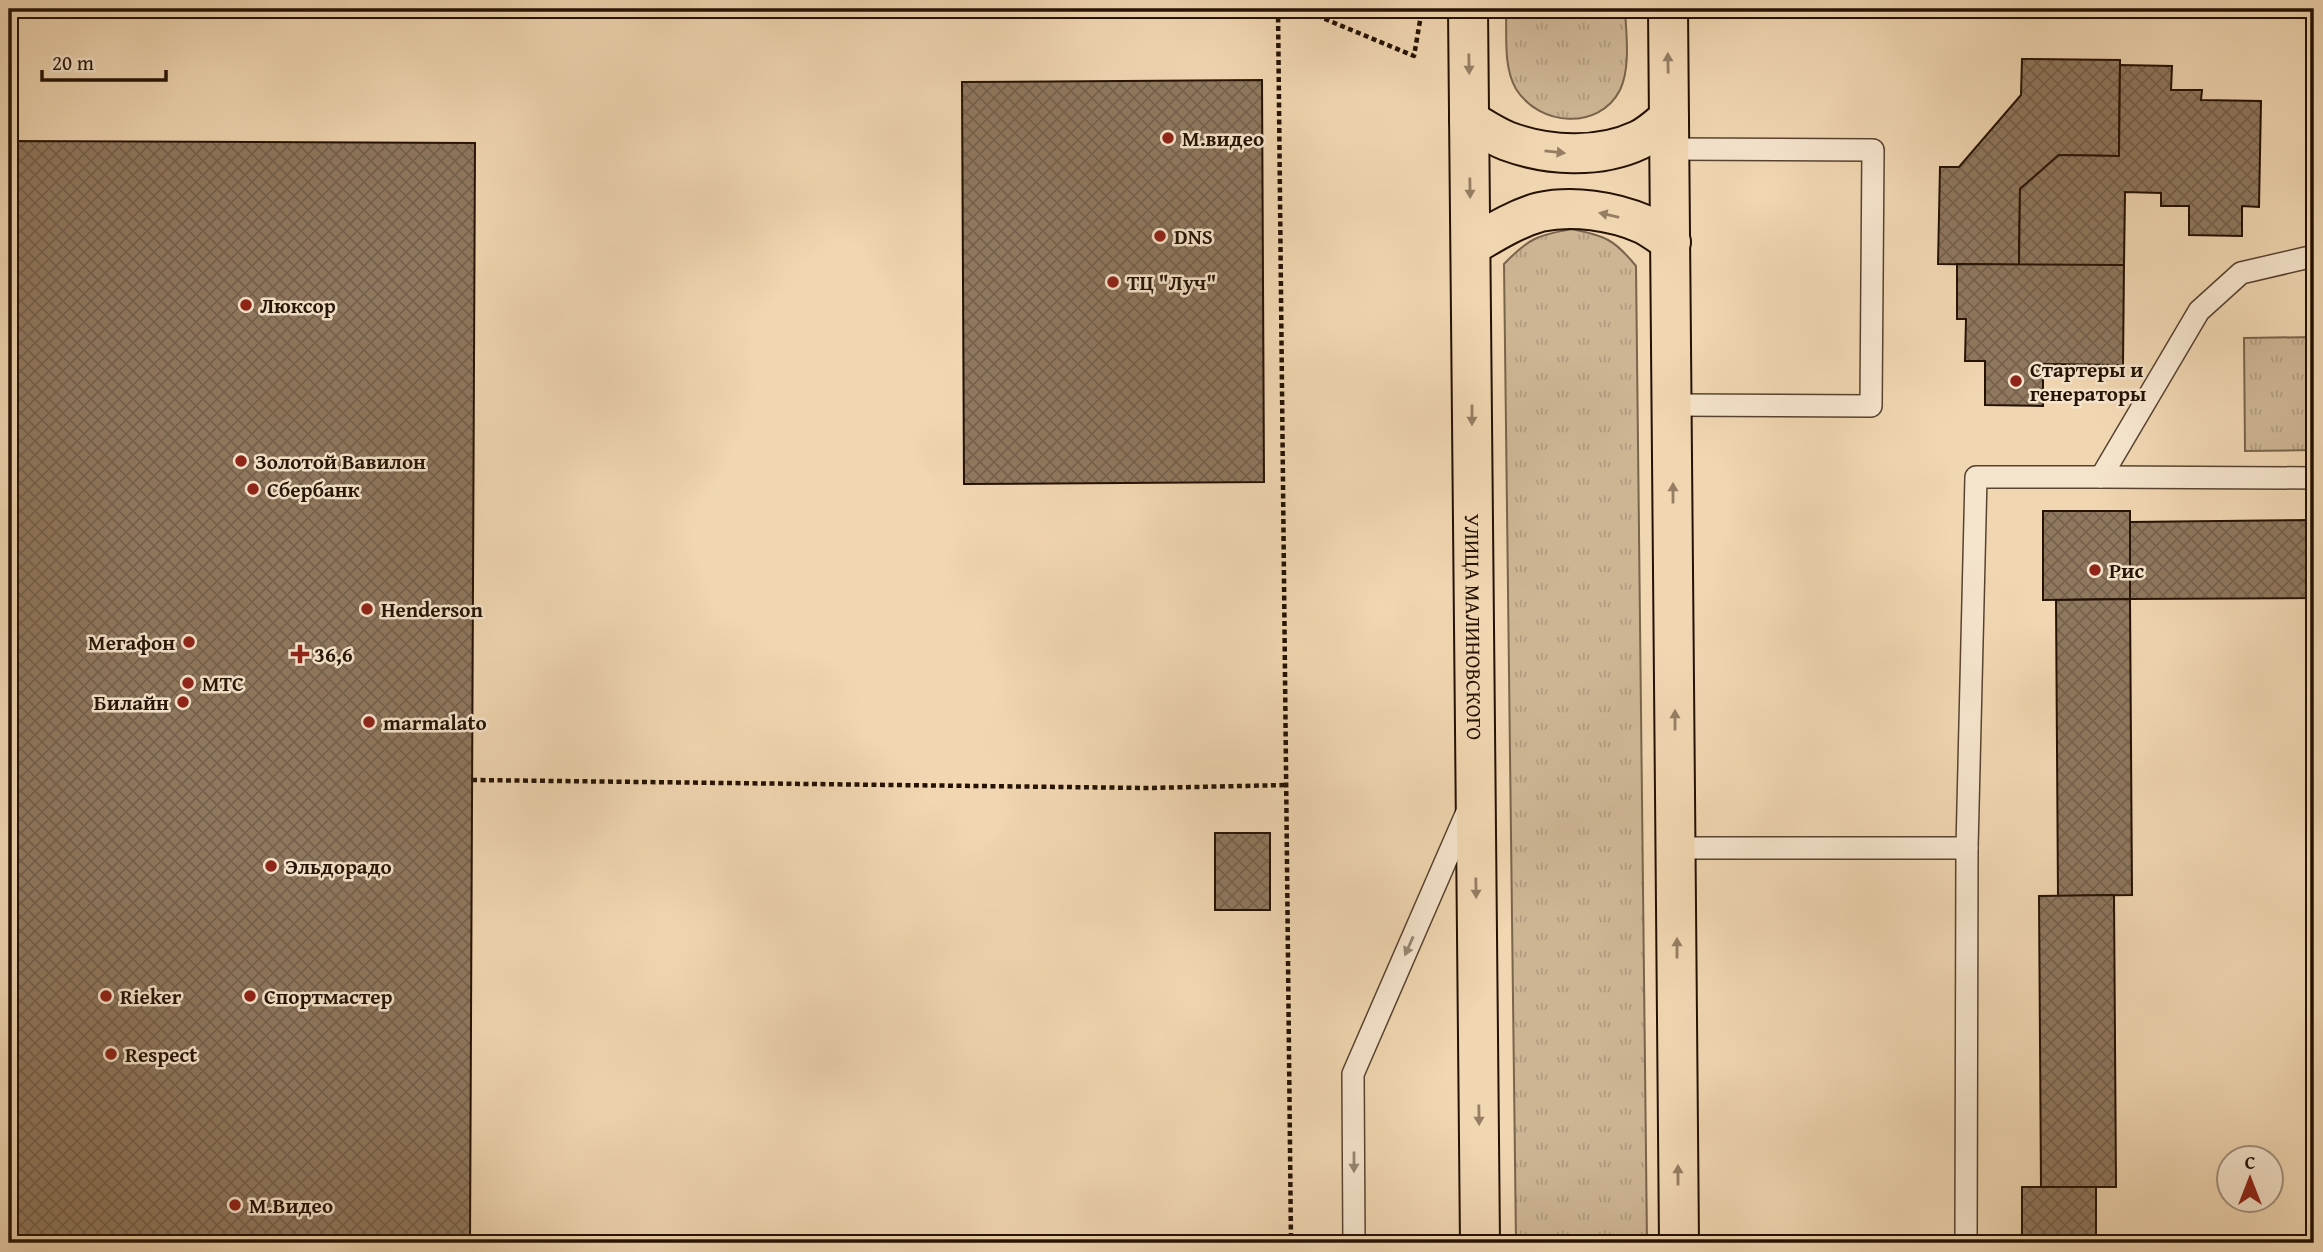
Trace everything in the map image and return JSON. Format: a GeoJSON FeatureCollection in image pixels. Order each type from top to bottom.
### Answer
{"type":"FeatureCollection","features":[{"type":"Feature","properties":{"kind":"highway","name":"УЛИЦА МАЛИНОВСКОГО"},"geometry":{"type":"LineString","coordinates":[[1468,9],[1480,1243]]}},
{"type":"Feature","properties":{"kind":"highway"},"geometry":{"type":"LineString","coordinates":[[1668,9],[1679,1243]]}},
{"type":"Feature","properties":{"kind":"highway"},"geometry":{"type":"LineString","coordinates":[[1469,120],[1504,141],[1538,150],[1571,153],[1607,150],[1670,134]]}},
{"type":"Feature","properties":{"kind":"highway"},"geometry":{"type":"LineString","coordinates":[[1471,246],[1505,225],[1541,212],[1574,209],[1608,213],[1643,225],[1671,242]]}},
{"type":"Feature","properties":{"kind":"lane"},"geometry":{"type":"LineString","coordinates":[[1670,134],[1872,150],[1871,406],[1672,405]]}},
{"type":"Feature","properties":{"kind":"lane"},"geometry":{"type":"LineString","coordinates":[[2101,477],[2199,311],[2241,273],[2314,256]]}},
{"type":"Feature","properties":{"kind":"lane"},"geometry":{"type":"LineString","coordinates":[[1966,1243],[1967,848],[1976,477],[2314,478]]}},
{"type":"Feature","properties":{"kind":"lane"},"geometry":{"type":"LineString","coordinates":[[1354,1243],[1353,1074],[1475,794]]}},
{"type":"Feature","properties":{"kind":"lane"},"geometry":{"type":"LineString","coordinates":[[1676,848],[1967,848]]}},
{"type":"Feature","properties":{"kind":"path"},"geometry":{"type":"LineString","coordinates":[[1278,9],[1292,1243]]}},
{"type":"Feature","properties":{"kind":"path"},"geometry":{"type":"LineString","coordinates":[[1301,9],[1414,56],[1422,9]]}},
{"type":"Feature","properties":{"kind":"path"},"geometry":{"type":"LineString","coordinates":[[472,779],[1148,788],[1287,785]]}},
{"type":"Feature","properties":{"kind":"green space"},"geometry":{"type":"Polygon","coordinates":[[[1506,9],[1625,9],[1626,71],[1620,90],[1610,103],[1598,112],[1569,119],[1539,111],[1526,101],[1516,89],[1509,71],[1506,9]]]}},
{"type":"Feature","properties":{"kind":"green space"},"geometry":{"type":"Polygon","coordinates":[[[1572,229],[1593,234],[1615,244],[1636,266],[1647,1243],[1516,1243],[1504,264],[1520,248],[1535,239],[1572,229]]]}},
{"type":"Feature","properties":{"kind":"green space"},"geometry":{"type":"Polygon","coordinates":[[[2314,337],[2314,450],[2245,451],[2244,338],[2314,337]]]}},
{"type":"Feature","properties":{"kind":"building"},"geometry":{"type":"Polygon","coordinates":[[[2022,59],[2120,60],[2119,156],[2059,155],[2020,189],[2019,265],[1938,264],[1940,167],[1959,167],[2021,95],[2022,59]]]}},
{"type":"Feature","properties":{"kind":"building"},"geometry":{"type":"Polygon","coordinates":[[[2120,65],[2172,66],[2171,90],[2202,90],[2201,100],[2261,101],[2259,207],[2242,206],[2242,236],[2189,235],[2189,206],[2161,206],[2161,193],[2125,192],[2124,265],[2019,265],[2020,189],[2059,155],[2119,156],[2120,65]]]}},
{"type":"Feature","properties":{"kind":"building","name":"ТЦ \"Луч\""},"geometry":{"type":"Polygon","coordinates":[[[1262,80],[1264,482],[964,484],[962,82],[1262,80]]]}},
{"type":"Feature","properties":{"kind":"building","name":"Золотой Вавилон"},"geometry":{"type":"Polygon","coordinates":[[[9,141],[475,143],[470,1243],[9,1243],[9,141]]]}},
{"type":"Feature","properties":{"kind":"building"},"geometry":{"type":"Polygon","coordinates":[[[1957,264],[2124,265],[2123,365],[2043,364],[2043,406],[1985,405],[1985,361],[1965,361],[1966,319],[1957,319],[1957,264]]]}},
{"type":"Feature","properties":{"kind":"building"},"geometry":{"type":"Polygon","coordinates":[[[2043,511],[2130,511],[2130,599],[2043,600],[2043,511]]]}},
{"type":"Feature","properties":{"kind":"building"},"geometry":{"type":"Polygon","coordinates":[[[2314,520],[2314,598],[2130,599],[2130,522],[2314,520]]]}},
{"type":"Feature","properties":{"kind":"building"},"geometry":{"type":"Polygon","coordinates":[[[2130,599],[2132,895],[2058,896],[2056,600],[2130,599]]]}},
{"type":"Feature","properties":{"kind":"building"},"geometry":{"type":"Polygon","coordinates":[[[1215,833],[1270,833],[1270,910],[1215,910],[1215,833]]]}},
{"type":"Feature","properties":{"kind":"building"},"geometry":{"type":"Polygon","coordinates":[[[2114,895],[2116,1187],[2041,1187],[2039,896],[2114,895]]]}},
{"type":"Feature","properties":{"kind":"building"},"geometry":{"type":"Polygon","coordinates":[[[2022,1187],[2096,1187],[2096,1243],[2022,1243],[2022,1187]]]}},
{"type":"Feature","properties":{"kind":"place","name":"М.видео"},"geometry":{"type":"Point","coordinates":[1168,138]}},
{"type":"Feature","properties":{"kind":"place","name":"DNS"},"geometry":{"type":"Point","coordinates":[1160,236]}},
{"type":"Feature","properties":{"kind":"place","name":"ТЦ \"Луч\""},"geometry":{"type":"Point","coordinates":[1113,282]}},
{"type":"Feature","properties":{"kind":"place","name":"Люксор"},"geometry":{"type":"Point","coordinates":[246,305]}},
{"type":"Feature","properties":{"kind":"place","name":"Стартеры и генераторы"},"geometry":{"type":"Point","coordinates":[2016,381]}},
{"type":"Feature","properties":{"kind":"place","name":"Золотой Вавилон"},"geometry":{"type":"Point","coordinates":[241,461]}},
{"type":"Feature","properties":{"kind":"place","name":"Сбербанк"},"geometry":{"type":"Point","coordinates":[253,489]}},
{"type":"Feature","properties":{"kind":"place","name":"Рис"},"geometry":{"type":"Point","coordinates":[2095,570]}},
{"type":"Feature","properties":{"kind":"place","name":"Henderson"},"geometry":{"type":"Point","coordinates":[367,609]}},
{"type":"Feature","properties":{"kind":"place","name":"Мегафон"},"geometry":{"type":"Point","coordinates":[189,642]}},
{"type":"Feature","properties":{"kind":"place","name":"36,6"},"geometry":{"type":"Point","coordinates":[300,654]}},
{"type":"Feature","properties":{"kind":"place","name":"МТС"},"geometry":{"type":"Point","coordinates":[188,683]}},
{"type":"Feature","properties":{"kind":"place","name":"Билайн"},"geometry":{"type":"Point","coordinates":[183,702]}},
{"type":"Feature","properties":{"kind":"place","name":"marmalato"},"geometry":{"type":"Point","coordinates":[369,722]}},
{"type":"Feature","properties":{"kind":"place","name":"Эльдорадо"},"geometry":{"type":"Point","coordinates":[271,866]}},
{"type":"Feature","properties":{"kind":"place","name":"Rieker"},"geometry":{"type":"Point","coordinates":[106,996]}},
{"type":"Feature","properties":{"kind":"place","name":"Спортмастер"},"geometry":{"type":"Point","coordinates":[250,996]}},
{"type":"Feature","properties":{"kind":"place","name":"Respect"},"geometry":{"type":"Point","coordinates":[111,1054]}},
{"type":"Feature","properties":{"kind":"place","name":"М.Видео"},"geometry":{"type":"Point","coordinates":[235,1205]}}]}
